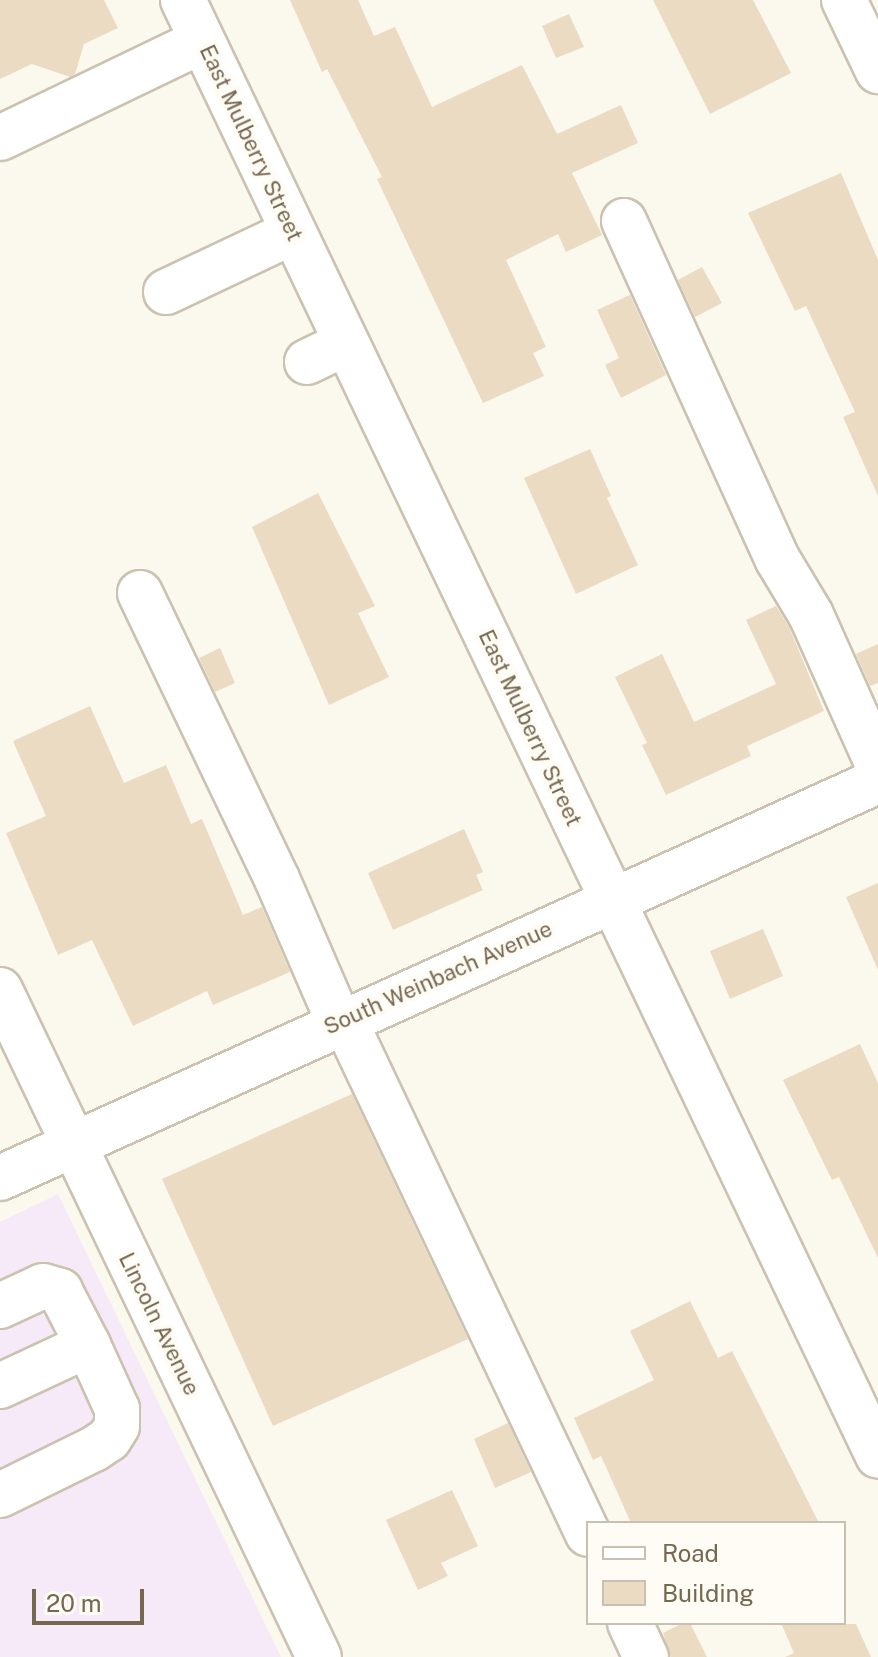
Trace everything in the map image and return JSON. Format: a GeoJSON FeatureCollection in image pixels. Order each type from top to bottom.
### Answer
{"type":"FeatureCollection","features":[{"type":"Feature","properties":{"kind":"street","name":"East Mulberry Street"},"geometry":{"type":"LineString","coordinates":[[183,0],[878,1456]]}},
{"type":"Feature","properties":{"kind":"street"},"geometry":{"type":"LineString","coordinates":[[844,0],[878,71]]}},
{"type":"Feature","properties":{"kind":"street"},"geometry":{"type":"LineString","coordinates":[[0,138],[202,41]]}},
{"type":"Feature","properties":{"kind":"street"},"geometry":{"type":"LineString","coordinates":[[624,221],[778,560],[811,615],[878,765]]}},
{"type":"Feature","properties":{"kind":"street"},"geometry":{"type":"LineString","coordinates":[[166,292],[293,232]]}},
{"type":"Feature","properties":{"kind":"street"},"geometry":{"type":"LineString","coordinates":[[307,362],[346,343]]}},
{"type":"Feature","properties":{"kind":"street"},"geometry":{"type":"LineString","coordinates":[[140,593],[277,879],[339,1022],[351,1034],[586,1530]]}},
{"type":"Feature","properties":{"kind":"street","name":"South Weinbach Avenue"},"geometry":{"type":"LineString","coordinates":[[0,1178],[339,1022],[878,781]]}},
{"type":"Feature","properties":{"kind":"street","name":"Lincoln Avenue"},"geometry":{"type":"LineString","coordinates":[[0,990],[319,1657]]}},
{"type":"Feature","properties":{"kind":"street"},"geometry":{"type":"LineString","coordinates":[[0,1306],[43,1286],[60,1291],[117,1409],[117,1426],[109,1439],[0,1495]]}},
{"type":"Feature","properties":{"kind":"street"},"geometry":{"type":"LineString","coordinates":[[0,1386],[88,1345]]}},
{"type":"Feature","properties":{"kind":"street"},"geometry":{"type":"LineString","coordinates":[[631,1625],[646,1657]]}},
{"type":"Feature","properties":{"kind":"shaded area"},"geometry":{"type":"Polygon","coordinates":[[[58,1194],[281,1657],[0,1657],[0,1222],[58,1194]]]}},
{"type":"Feature","properties":{"kind":"building"},"geometry":{"type":"Polygon","coordinates":[[[0,0],[104,0],[118,28],[84,44],[75,74],[70,77],[32,64],[0,79],[0,0]]]}},
{"type":"Feature","properties":{"kind":"building"},"geometry":{"type":"Polygon","coordinates":[[[290,0],[358,0],[374,36],[395,27],[432,107],[522,65],[557,134],[621,105],[638,143],[572,173],[602,235],[566,252],[558,234],[506,260],[546,347],[533,353],[544,376],[483,403],[377,179],[382,177],[327,69],[322,72],[290,0]]]}},
{"type":"Feature","properties":{"kind":"building"},"geometry":{"type":"Polygon","coordinates":[[[653,0],[753,0],[791,73],[710,114],[653,0]]]}},
{"type":"Feature","properties":{"kind":"building"},"geometry":{"type":"Polygon","coordinates":[[[569,14],[584,47],[556,58],[542,26],[569,14]]]}},
{"type":"Feature","properties":{"kind":"building"},"geometry":{"type":"Polygon","coordinates":[[[841,173],[878,260],[878,496],[843,417],[855,412],[806,306],[795,311],[748,213],[841,173]]]}},
{"type":"Feature","properties":{"kind":"building"},"geometry":{"type":"Polygon","coordinates":[[[702,267],[722,303],[695,317],[678,280],[702,267]]]}},
{"type":"Feature","properties":{"kind":"building"},"geometry":{"type":"Polygon","coordinates":[[[630,295],[666,375],[621,398],[605,365],[619,358],[597,310],[630,295]]]}},
{"type":"Feature","properties":{"kind":"building"},"geometry":{"type":"Polygon","coordinates":[[[590,449],[611,496],[607,498],[638,565],[576,594],[524,478],[590,449]]]}},
{"type":"Feature","properties":{"kind":"building"},"geometry":{"type":"Polygon","coordinates":[[[318,493],[375,606],[358,613],[389,677],[329,705],[252,527],[318,493]]]}},
{"type":"Feature","properties":{"kind":"building"},"geometry":{"type":"Polygon","coordinates":[[[776,606],[789,627],[824,711],[747,746],[751,756],[666,795],[642,745],[647,743],[615,677],[662,654],[694,722],[776,684],[746,620],[776,606]]]}},
{"type":"Feature","properties":{"kind":"building"},"geometry":{"type":"Polygon","coordinates":[[[878,644],[878,683],[870,686],[856,654],[878,644]]]}},
{"type":"Feature","properties":{"kind":"building"},"geometry":{"type":"Polygon","coordinates":[[[220,648],[235,683],[215,692],[199,658],[220,648]]]}},
{"type":"Feature","properties":{"kind":"building"},"geometry":{"type":"Polygon","coordinates":[[[90,706],[124,783],[166,765],[191,824],[202,819],[243,915],[262,907],[290,972],[213,1005],[207,991],[133,1026],[92,940],[58,955],[6,833],[46,816],[13,741],[90,706]]]}},
{"type":"Feature","properties":{"kind":"building"},"geometry":{"type":"Polygon","coordinates":[[[464,829],[483,872],[476,875],[483,890],[393,930],[368,873],[464,829]]]}},
{"type":"Feature","properties":{"kind":"building"},"geometry":{"type":"Polygon","coordinates":[[[878,883],[878,970],[846,897],[878,883]]]}},
{"type":"Feature","properties":{"kind":"building"},"geometry":{"type":"Polygon","coordinates":[[[763,929],[783,976],[730,999],[710,951],[763,929]]]}},
{"type":"Feature","properties":{"kind":"building"},"geometry":{"type":"Polygon","coordinates":[[[860,1044],[878,1083],[878,1258],[839,1177],[832,1180],[783,1080],[860,1044]]]}},
{"type":"Feature","properties":{"kind":"building"},"geometry":{"type":"Polygon","coordinates":[[[352,1094],[468,1339],[273,1426],[162,1179],[352,1094]]]}},
{"type":"Feature","properties":{"kind":"building"},"geometry":{"type":"Polygon","coordinates":[[[690,1301],[718,1358],[732,1351],[818,1521],[630,1521],[601,1456],[593,1460],[574,1418],[654,1380],[630,1331],[690,1301]]]}},
{"type":"Feature","properties":{"kind":"building"},"geometry":{"type":"Polygon","coordinates":[[[508,1423],[531,1472],[495,1488],[474,1439],[508,1423]]]}},
{"type":"Feature","properties":{"kind":"building"},"geometry":{"type":"Polygon","coordinates":[[[452,1490],[478,1546],[441,1563],[448,1576],[418,1590],[386,1520],[452,1490]]]}},
{"type":"Feature","properties":{"kind":"building"},"geometry":{"type":"Polygon","coordinates":[[[856,1624],[871,1657],[785,1657],[794,1653],[782,1625],[856,1624]]]}},
{"type":"Feature","properties":{"kind":"building"},"geometry":{"type":"Polygon","coordinates":[[[679,1625],[691,1625],[707,1657],[671,1657],[663,1633],[679,1625]]]}}]}
